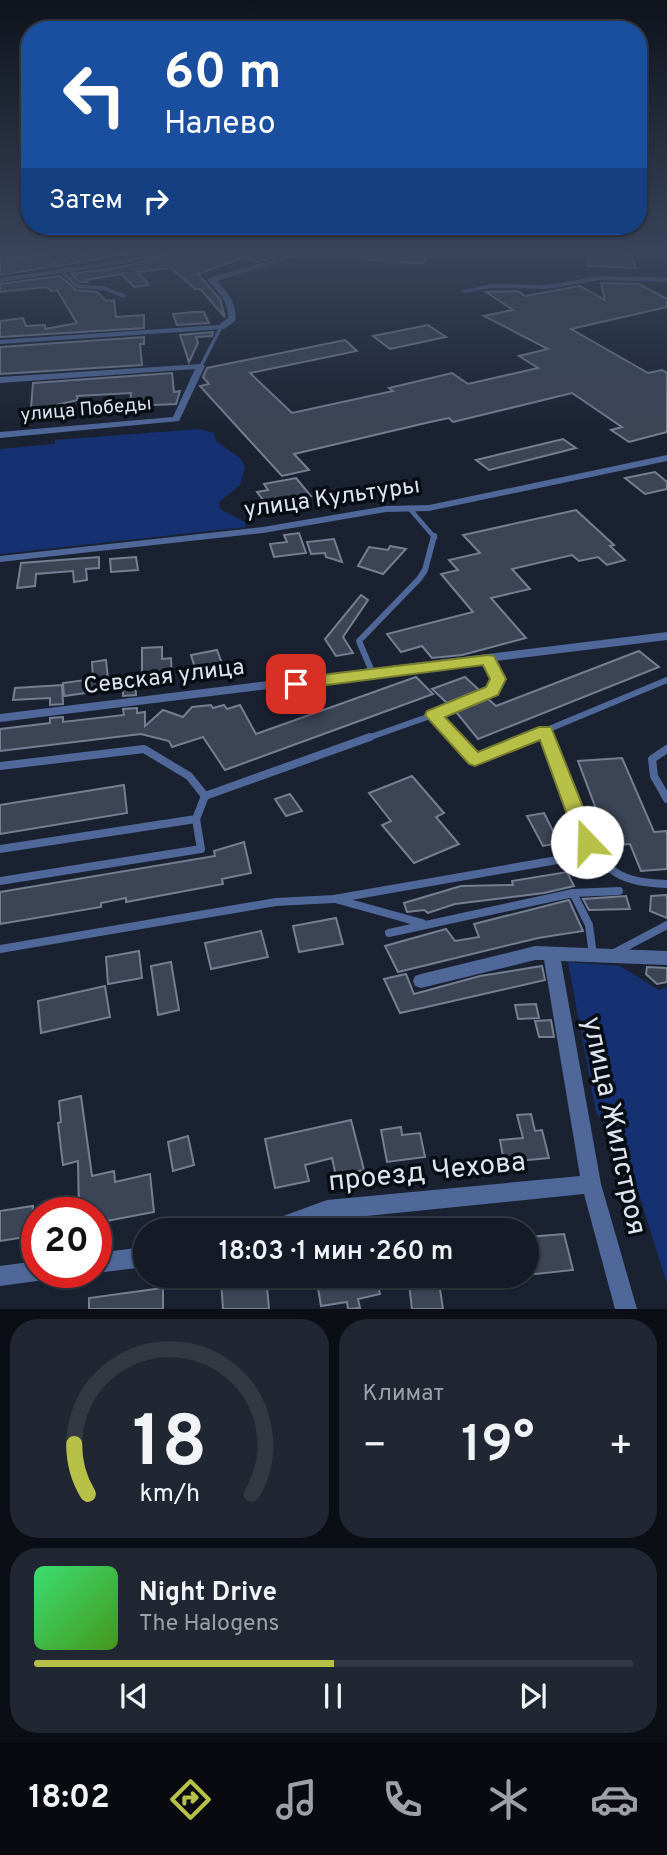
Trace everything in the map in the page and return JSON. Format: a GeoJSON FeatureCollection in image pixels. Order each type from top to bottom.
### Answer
{"type":"FeatureCollection","features":[{"type":"Feature","properties":{"kind":"street"},"geometry":{"type":"LineString","coordinates":[[0,342],[220,327],[232,319],[233,311]]}},
{"type":"Feature","properties":{"kind":"street"},"geometry":{"type":"LineString","coordinates":[[0,380],[154,367],[201,366],[176,419]]}},
{"type":"Feature","properties":{"kind":"street","name":"улица Победы"},"geometry":{"type":"LineString","coordinates":[[0,435],[176,419]]}},
{"type":"Feature","properties":{"kind":"street","name":"улица Культуры"},"geometry":{"type":"LineString","coordinates":[[0,559],[263,530],[386,509],[429,508],[667,458]]}},
{"type":"Feature","properties":{"kind":"street","name":"Севская улица"},"geometry":{"type":"LineString","coordinates":[[0,718],[666,638]]}},
{"type":"Feature","properties":{"kind":"street"},"geometry":{"type":"LineString","coordinates":[[421,981],[536,953],[667,958]]}},
{"type":"Feature","properties":{"kind":"street","name":"улица Жилстроя"},"geometry":{"type":"LineString","coordinates":[[551,953],[592,1184],[626,1309]]}},
{"type":"Feature","properties":{"kind":"street","name":"проезд Чехова"},"geometry":{"type":"LineString","coordinates":[[305,1218],[327,1210],[592,1184]]}},
{"type":"Feature","properties":{"kind":"street"},"geometry":{"type":"LineString","coordinates":[[112,1261],[133,1258]]}},
{"type":"Feature","properties":{"kind":"street"},"geometry":{"type":"LineString","coordinates":[[0,1276],[21,1273]]}},
{"type":"Feature","properties":{"kind":"lane"},"geometry":{"type":"LineString","coordinates":[[201,366],[220,327]]}},
{"type":"Feature","properties":{"kind":"lane"},"geometry":{"type":"LineString","coordinates":[[373,674],[359,641],[419,579],[425,570],[435,538],[409,508]]}},
{"type":"Feature","properties":{"kind":"lane"},"geometry":{"type":"LineString","coordinates":[[0,881],[201,849],[196,819],[205,796],[433,715],[492,691],[498,679],[488,660]]}},
{"type":"Feature","properties":{"kind":"lane"},"geometry":{"type":"LineString","coordinates":[[433,715],[475,760],[664,682],[667,689]]}},
{"type":"Feature","properties":{"kind":"lane"},"geometry":{"type":"LineString","coordinates":[[545,731],[593,853],[617,873],[653,884],[667,884]]}},
{"type":"Feature","properties":{"kind":"lane"},"geometry":{"type":"LineString","coordinates":[[667,748],[652,759],[650,767],[667,799]]}},
{"type":"Feature","properties":{"kind":"lane"},"geometry":{"type":"LineString","coordinates":[[0,766],[144,749],[189,776],[205,796]]}},
{"type":"Feature","properties":{"kind":"lane"},"geometry":{"type":"LineString","coordinates":[[0,849],[196,819]]}},
{"type":"Feature","properties":{"kind":"lane"},"geometry":{"type":"LineString","coordinates":[[0,949],[276,902],[334,899],[563,859],[583,872]]}},
{"type":"Feature","properties":{"kind":"lane"},"geometry":{"type":"LineString","coordinates":[[389,933],[573,893],[619,891]]}},
{"type":"Feature","properties":{"kind":"lane"},"geometry":{"type":"LineString","coordinates":[[573,893],[589,925],[593,955]]}},
{"type":"Feature","properties":{"kind":"lane"},"geometry":{"type":"LineString","coordinates":[[334,899],[424,924]]}},
{"type":"Feature","properties":{"kind":"lane"},"geometry":{"type":"LineString","coordinates":[[610,956],[667,925]]}},
{"type":"Feature","properties":{"kind":"shaded area"},"geometry":{"type":"Polygon","coordinates":[[[199,429],[214,433],[216,441],[240,458],[245,467],[240,485],[219,502],[220,509],[245,522],[246,527],[0,554],[0,449],[55,444],[55,440],[199,429]]]}},
{"type":"Feature","properties":{"kind":"shaded area"},"geometry":{"type":"Polygon","coordinates":[[[568,962],[620,966],[659,990],[667,987],[667,1284],[627,1156],[596,1112],[568,962]]]}},
{"type":"Feature","properties":{"kind":"building"},"geometry":{"type":"Polygon","coordinates":[[[70,311],[115,311],[116,317],[144,315],[144,328],[0,337],[0,321],[23,318],[26,326],[45,325],[45,329],[77,323],[70,311]]]}},
{"type":"Feature","properties":{"kind":"building"},"geometry":{"type":"Polygon","coordinates":[[[508,311],[649,311],[571,329],[648,373],[662,370],[667,373],[667,432],[629,442],[611,430],[622,427],[572,393],[453,422],[449,418],[294,454],[309,470],[282,476],[200,386],[209,384],[203,377],[207,368],[345,340],[357,351],[250,373],[292,413],[393,391],[389,388],[452,373],[468,384],[538,368],[519,356],[548,349],[484,316],[508,311]]]}},
{"type":"Feature","properties":{"kind":"building"},"geometry":{"type":"Polygon","coordinates":[[[204,312],[209,323],[177,325],[173,314],[204,312]]]}},
{"type":"Feature","properties":{"kind":"building"},"geometry":{"type":"Polygon","coordinates":[[[428,325],[446,337],[390,349],[373,336],[428,325]]]}},
{"type":"Feature","properties":{"kind":"building"},"geometry":{"type":"Polygon","coordinates":[[[213,332],[212,336],[196,337],[198,343],[189,362],[180,335],[213,332]]]}},
{"type":"Feature","properties":{"kind":"building"},"geometry":{"type":"Polygon","coordinates":[[[144,337],[144,344],[140,344],[142,365],[0,374],[0,347],[144,337]]]}},
{"type":"Feature","properties":{"kind":"building"},"geometry":{"type":"Polygon","coordinates":[[[172,373],[174,392],[180,391],[176,404],[130,406],[131,393],[77,396],[78,400],[56,405],[54,417],[30,421],[33,383],[172,373]]]}},
{"type":"Feature","properties":{"kind":"building"},"geometry":{"type":"Polygon","coordinates":[[[563,439],[576,448],[489,470],[476,460],[563,439]]]}},
{"type":"Feature","properties":{"kind":"building"},"geometry":{"type":"Polygon","coordinates":[[[655,472],[667,482],[667,489],[645,494],[625,478],[655,472]]]}},
{"type":"Feature","properties":{"kind":"building"},"geometry":{"type":"Polygon","coordinates":[[[296,478],[311,496],[267,505],[257,492],[268,490],[264,484],[296,478]]]}},
{"type":"Feature","properties":{"kind":"building"},"geometry":{"type":"Polygon","coordinates":[[[576,510],[614,545],[610,546],[625,560],[607,565],[598,557],[579,561],[572,555],[512,569],[530,589],[491,598],[526,638],[462,655],[432,658],[422,646],[401,652],[387,634],[473,612],[441,574],[458,570],[449,560],[480,553],[463,535],[576,510]]]}},
{"type":"Feature","properties":{"kind":"building"},"geometry":{"type":"Polygon","coordinates":[[[299,533],[306,553],[274,557],[270,544],[287,542],[284,535],[299,533]]]}},
{"type":"Feature","properties":{"kind":"building"},"geometry":{"type":"Polygon","coordinates":[[[334,539],[342,562],[326,557],[325,553],[311,554],[307,542],[334,539]]]}},
{"type":"Feature","properties":{"kind":"building"},"geometry":{"type":"Polygon","coordinates":[[[390,546],[406,549],[383,574],[358,566],[369,547],[388,550],[390,546]]]}},
{"type":"Feature","properties":{"kind":"building"},"geometry":{"type":"Polygon","coordinates":[[[99,557],[99,568],[86,569],[87,580],[74,582],[73,571],[36,574],[35,586],[17,588],[21,563],[99,557]]]}},
{"type":"Feature","properties":{"kind":"building"},"geometry":{"type":"Polygon","coordinates":[[[136,557],[138,570],[111,572],[110,559],[136,557]]]}},
{"type":"Feature","properties":{"kind":"building"},"geometry":{"type":"Polygon","coordinates":[[[361,595],[368,600],[343,637],[353,653],[336,656],[325,639],[361,595]]]}},
{"type":"Feature","properties":{"kind":"building"},"geometry":{"type":"Polygon","coordinates":[[[162,647],[162,659],[171,658],[172,684],[142,686],[142,648],[162,647]]]}},
{"type":"Feature","properties":{"kind":"building"},"geometry":{"type":"Polygon","coordinates":[[[217,650],[223,666],[196,671],[191,655],[217,650]]]}},
{"type":"Feature","properties":{"kind":"building"},"geometry":{"type":"Polygon","coordinates":[[[639,651],[659,667],[478,739],[456,712],[488,699],[496,706],[639,651]]]}},
{"type":"Feature","properties":{"kind":"building"},"geometry":{"type":"Polygon","coordinates":[[[106,660],[108,679],[135,676],[136,695],[123,696],[123,690],[107,690],[64,696],[63,683],[93,679],[92,662],[106,660]]]}},
{"type":"Feature","properties":{"kind":"building"},"geometry":{"type":"Polygon","coordinates":[[[416,677],[433,694],[225,770],[203,737],[172,747],[169,741],[141,734],[0,751],[0,729],[50,723],[50,718],[63,717],[63,722],[124,715],[123,709],[137,708],[137,713],[145,712],[145,726],[163,710],[183,717],[192,707],[211,705],[213,708],[224,705],[227,709],[240,705],[256,734],[416,677]]]}},
{"type":"Feature","properties":{"kind":"building"},"geometry":{"type":"Polygon","coordinates":[[[465,677],[479,690],[447,703],[432,689],[465,677]]]}},
{"type":"Feature","properties":{"kind":"building"},"geometry":{"type":"Polygon","coordinates":[[[62,685],[63,704],[50,705],[50,698],[13,700],[15,688],[62,685]]]}},
{"type":"Feature","properties":{"kind":"building"},"geometry":{"type":"Polygon","coordinates":[[[622,758],[654,832],[667,831],[667,869],[641,871],[630,844],[620,845],[614,829],[604,830],[578,761],[622,758]]]}},
{"type":"Feature","properties":{"kind":"building"},"geometry":{"type":"Polygon","coordinates":[[[412,776],[444,813],[436,817],[459,844],[414,863],[382,825],[391,821],[369,793],[412,776]]]}},
{"type":"Feature","properties":{"kind":"building"},"geometry":{"type":"Polygon","coordinates":[[[124,785],[127,813],[0,834],[0,805],[124,785]]]}},
{"type":"Feature","properties":{"kind":"building"},"geometry":{"type":"Polygon","coordinates":[[[290,794],[302,811],[286,816],[275,799],[290,794]]]}},
{"type":"Feature","properties":{"kind":"building"},"geometry":{"type":"Polygon","coordinates":[[[544,813],[559,843],[543,846],[527,816],[544,813]]]}},
{"type":"Feature","properties":{"kind":"building"},"geometry":{"type":"Polygon","coordinates":[[[244,842],[251,873],[222,879],[223,884],[126,902],[126,898],[101,903],[101,907],[0,924],[0,892],[215,856],[214,851],[244,842]]]}},
{"type":"Feature","properties":{"kind":"building"},"geometry":{"type":"Polygon","coordinates":[[[567,872],[574,886],[544,893],[455,904],[428,913],[424,910],[407,912],[404,903],[461,886],[513,885],[512,881],[567,872]]]}},
{"type":"Feature","properties":{"kind":"building"},"geometry":{"type":"Polygon","coordinates":[[[667,895],[667,918],[650,911],[651,896],[667,895]]]}},
{"type":"Feature","properties":{"kind":"building"},"geometry":{"type":"Polygon","coordinates":[[[626,896],[630,909],[589,910],[583,899],[626,896]]]}},
{"type":"Feature","properties":{"kind":"building"},"geometry":{"type":"Polygon","coordinates":[[[569,900],[583,931],[538,938],[398,972],[385,946],[446,929],[455,941],[479,937],[474,924],[569,900]]]}},
{"type":"Feature","properties":{"kind":"building"},"geometry":{"type":"Polygon","coordinates":[[[336,918],[343,944],[299,952],[293,926],[336,918]]]}},
{"type":"Feature","properties":{"kind":"building"},"geometry":{"type":"Polygon","coordinates":[[[261,931],[268,957],[211,969],[205,943],[261,931]]]}},
{"type":"Feature","properties":{"kind":"building"},"geometry":{"type":"Polygon","coordinates":[[[139,951],[142,978],[108,984],[106,957],[139,951]]]}},
{"type":"Feature","properties":{"kind":"building"},"geometry":{"type":"Polygon","coordinates":[[[171,962],[179,1010],[158,1015],[151,966],[171,962]]]}},
{"type":"Feature","properties":{"kind":"building"},"geometry":{"type":"Polygon","coordinates":[[[542,966],[545,980],[400,1013],[384,979],[406,974],[414,994],[480,976],[542,966]]]}},
{"type":"Feature","properties":{"kind":"building"},"geometry":{"type":"Polygon","coordinates":[[[647,967],[667,968],[667,982],[657,984],[646,974],[647,967]]]}},
{"type":"Feature","properties":{"kind":"building"},"geometry":{"type":"Polygon","coordinates":[[[105,986],[110,1017],[41,1033],[38,1001],[105,986]]]}},
{"type":"Feature","properties":{"kind":"building"},"geometry":{"type":"Polygon","coordinates":[[[536,1004],[539,1018],[518,1019],[515,1005],[536,1004]]]}},
{"type":"Feature","properties":{"kind":"building"},"geometry":{"type":"Polygon","coordinates":[[[551,1020],[554,1037],[539,1037],[535,1021],[551,1020]]]}},
{"type":"Feature","properties":{"kind":"building"},"geometry":{"type":"Polygon","coordinates":[[[81,1096],[92,1176],[114,1171],[115,1182],[150,1174],[154,1212],[112,1220],[112,1197],[79,1197],[78,1161],[63,1165],[58,1123],[61,1122],[59,1101],[81,1096]]]}},
{"type":"Feature","properties":{"kind":"building"},"geometry":{"type":"Polygon","coordinates":[[[531,1114],[535,1131],[542,1130],[549,1158],[504,1162],[500,1140],[523,1138],[517,1115],[531,1114]]]}},
{"type":"Feature","properties":{"kind":"building"},"geometry":{"type":"Polygon","coordinates":[[[351,1120],[364,1170],[336,1176],[332,1158],[305,1165],[309,1181],[275,1188],[265,1139],[351,1120]]]}},
{"type":"Feature","properties":{"kind":"building"},"geometry":{"type":"Polygon","coordinates":[[[401,1127],[402,1135],[420,1133],[425,1157],[387,1162],[381,1130],[401,1127]]]}},
{"type":"Feature","properties":{"kind":"building"},"geometry":{"type":"Polygon","coordinates":[[[188,1136],[194,1165],[173,1171],[168,1142],[188,1136]]]}},
{"type":"Feature","properties":{"kind":"building"},"geometry":{"type":"Polygon","coordinates":[[[21,1208],[21,1238],[0,1241],[0,1211],[21,1208]]]}},
{"type":"Feature","properties":{"kind":"building"},"geometry":{"type":"Polygon","coordinates":[[[564,1234],[573,1270],[539,1274],[539,1236],[564,1234]]]}},
{"type":"Feature","properties":{"kind":"building"},"geometry":{"type":"Polygon","coordinates":[[[163,1288],[163,1309],[89,1309],[89,1298],[163,1288]]]}},
{"type":"Feature","properties":{"kind":"building"},"geometry":{"type":"Polygon","coordinates":[[[222,1288],[267,1288],[269,1309],[223,1309],[222,1288]]]}},
{"type":"Feature","properties":{"kind":"building"},"geometry":{"type":"Polygon","coordinates":[[[318,1288],[379,1288],[380,1294],[358,1299],[360,1308],[348,1309],[347,1302],[321,1306],[318,1288]]]}},
{"type":"Feature","properties":{"kind":"building"},"geometry":{"type":"Polygon","coordinates":[[[409,1288],[440,1288],[443,1309],[412,1309],[409,1288]]]}},
{"type":"Feature","properties":{"kind":"route"},"geometry":{"type":"LineString","coordinates":[[296,684],[488,660],[498,679],[498,686],[486,695],[433,715],[475,760],[545,731],[587,842]]}}]}
